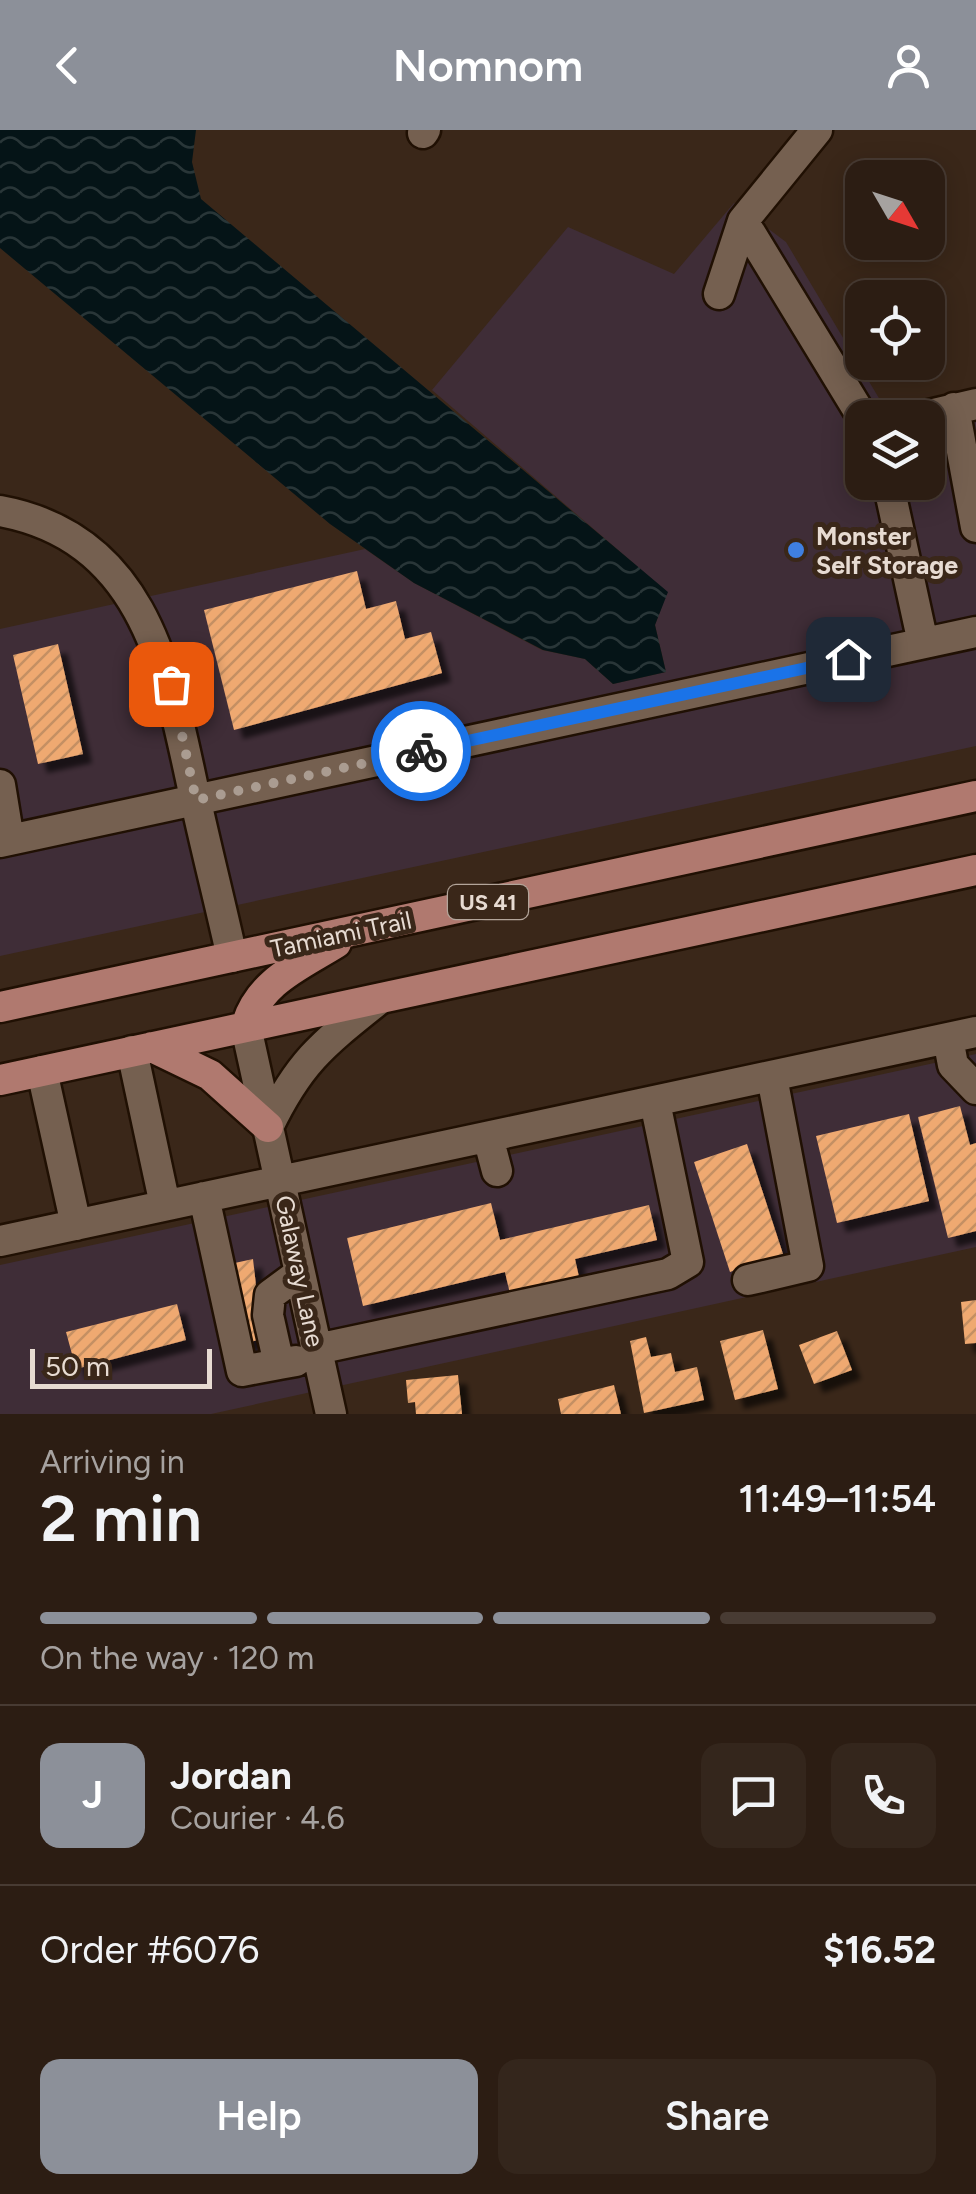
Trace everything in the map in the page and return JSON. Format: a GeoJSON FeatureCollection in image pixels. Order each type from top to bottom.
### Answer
{"type":"FeatureCollection","features":[{"type":"Feature","properties":{"kind":"main road","name":"Tamiami Trail"},"geometry":{"type":"LineString","coordinates":[[0,1007],[976,796]]}},
{"type":"Feature","properties":{"kind":"main road"},"geometry":{"type":"LineString","coordinates":[[0,1080],[976,870]]}},
{"type":"Feature","properties":{"kind":"main road"},"geometry":{"type":"LineString","coordinates":[[246,1027],[252,1006],[272,982],[356,931]]}},
{"type":"Feature","properties":{"kind":"main road"},"geometry":{"type":"LineString","coordinates":[[142,1049],[210,1075],[268,1127]]}},
{"type":"Feature","properties":{"kind":"street"},"geometry":{"type":"LineString","coordinates":[[720,294],[743,221],[817,130]]}},
{"type":"Feature","properties":{"kind":"street"},"geometry":{"type":"LineString","coordinates":[[743,221],[852,400]]}},
{"type":"Feature","properties":{"kind":"street"},"geometry":{"type":"LineString","coordinates":[[965,406],[976,528]]}},
{"type":"Feature","properties":{"kind":"street"},"geometry":{"type":"LineString","coordinates":[[892,500],[923,643]]}},
{"type":"Feature","properties":{"kind":"street"},"geometry":{"type":"LineString","coordinates":[[0,511],[41,524],[72,541],[125,588],[145,617],[171,684],[232,957]]}},
{"type":"Feature","properties":{"kind":"street"},"geometry":{"type":"LineString","coordinates":[[0,784],[4,841],[976,632]]}},
{"type":"Feature","properties":{"kind":"street"},"geometry":{"type":"LineString","coordinates":[[268,1127],[288,1086],[314,1050],[378,1000]]}},
{"type":"Feature","properties":{"kind":"street","name":"Galaway Lane"},"geometry":{"type":"LineString","coordinates":[[246,1027],[331,1414]]}},
{"type":"Feature","properties":{"kind":"street"},"geometry":{"type":"LineString","coordinates":[[0,1241],[962,1035],[953,1065],[976,1089]]}},
{"type":"Feature","properties":{"kind":"street"},"geometry":{"type":"LineString","coordinates":[[142,1049],[165,1205]]}},
{"type":"Feature","properties":{"kind":"street"},"geometry":{"type":"LineString","coordinates":[[42,1071],[76,1225]]}},
{"type":"Feature","properties":{"kind":"street"},"geometry":{"type":"LineString","coordinates":[[748,1280],[808,1266],[772,1077]]}},
{"type":"Feature","properties":{"kind":"street"},"geometry":{"type":"LineString","coordinates":[[204,1196],[242,1372],[668,1274],[688,1262],[655,1102]]}},
{"type":"Feature","properties":{"kind":"street"},"geometry":{"type":"LineString","coordinates":[[488,1137],[496,1171]]}},
{"type":"Feature","properties":{"kind":"street"},"geometry":{"type":"LineString","coordinates":[[278,1364],[268,1315],[270,1295],[300,1273]]}},
{"type":"Feature","properties":{"kind":"shaded area"},"geometry":{"type":"Polygon","coordinates":[[[734,203],[786,242],[845,341],[845,380],[868,380],[880,400],[845,400],[845,500],[945,500],[945,400],[939,400],[976,393],[976,746],[0,956],[0,629],[365,549],[414,583],[542,650],[585,659],[613,684],[666,672],[655,625],[667,592],[432,390],[568,227],[674,274],[734,203]]]}},
{"type":"Feature","properties":{"kind":"shaded area"},"geometry":{"type":"Polygon","coordinates":[[[976,1054],[976,1247],[211,1414],[0,1414],[0,1265],[976,1054]]]}},
{"type":"Feature","properties":{"kind":"water"},"geometry":{"type":"Polygon","coordinates":[[[0,130],[196,130],[192,162],[201,199],[668,592],[655,625],[666,672],[613,684],[585,659],[543,650],[414,583],[330,524],[0,248],[0,130]]]}},
{"type":"Feature","properties":{"kind":"building"},"geometry":{"type":"Polygon","coordinates":[[[357,571],[366,609],[396,601],[405,639],[431,632],[442,673],[234,730],[204,610],[357,571]]]}},
{"type":"Feature","properties":{"kind":"building"},"geometry":{"type":"Polygon","coordinates":[[[58,644],[83,754],[38,764],[13,655],[58,644]]]}},
{"type":"Feature","properties":{"kind":"building"},"geometry":{"type":"Polygon","coordinates":[[[960,1106],[970,1145],[976,1143],[976,1231],[948,1238],[918,1117],[960,1106]]]}},
{"type":"Feature","properties":{"kind":"building"},"geometry":{"type":"Polygon","coordinates":[[[909,1114],[929,1201],[837,1223],[816,1136],[909,1114]]]}},
{"type":"Feature","properties":{"kind":"building"},"geometry":{"type":"Polygon","coordinates":[[[747,1144],[783,1254],[730,1272],[694,1162],[747,1144]]]}},
{"type":"Feature","properties":{"kind":"building"},"geometry":{"type":"Polygon","coordinates":[[[491,1203],[500,1240],[649,1205],[657,1240],[575,1259],[579,1277],[510,1294],[505,1272],[363,1306],[347,1238],[491,1203]]]}},
{"type":"Feature","properties":{"kind":"building"},"geometry":{"type":"Polygon","coordinates":[[[253,1259],[262,1339],[241,1344],[221,1266],[253,1259]]]}},
{"type":"Feature","properties":{"kind":"building"},"geometry":{"type":"Polygon","coordinates":[[[976,1300],[976,1343],[965,1344],[961,1302],[976,1300]]]}},
{"type":"Feature","properties":{"kind":"building"},"geometry":{"type":"Polygon","coordinates":[[[177,1304],[186,1340],[76,1369],[66,1332],[177,1304]]]}},
{"type":"Feature","properties":{"kind":"building"},"geometry":{"type":"Polygon","coordinates":[[[763,1330],[778,1389],[735,1400],[720,1341],[763,1330]]]}},
{"type":"Feature","properties":{"kind":"building"},"geometry":{"type":"Polygon","coordinates":[[[837,1331],[852,1370],[814,1384],[799,1345],[837,1331]]]}},
{"type":"Feature","properties":{"kind":"building"},"geometry":{"type":"Polygon","coordinates":[[[646,1337],[651,1357],[671,1353],[675,1372],[697,1367],[704,1400],[644,1413],[630,1341],[646,1337]]]}},
{"type":"Feature","properties":{"kind":"building"},"geometry":{"type":"Polygon","coordinates":[[[458,1375],[462,1414],[416,1414],[415,1402],[408,1403],[406,1380],[458,1375]]]}},
{"type":"Feature","properties":{"kind":"building"},"geometry":{"type":"Polygon","coordinates":[[[614,1385],[621,1414],[561,1414],[558,1399],[614,1385]]]}},
{"type":"Feature","properties":{"kind":"way so far"},"geometry":{"type":"LineString","coordinates":[[171,684],[196,800],[421,751]]}},
{"type":"Feature","properties":{"kind":"place","name":"Monster Self Storage"},"geometry":{"type":"Point","coordinates":[796,550]}},
{"type":"Feature","properties":{"kind":"route"},"geometry":{"type":"LineString","coordinates":[[421,751],[848,659]]}}]}
